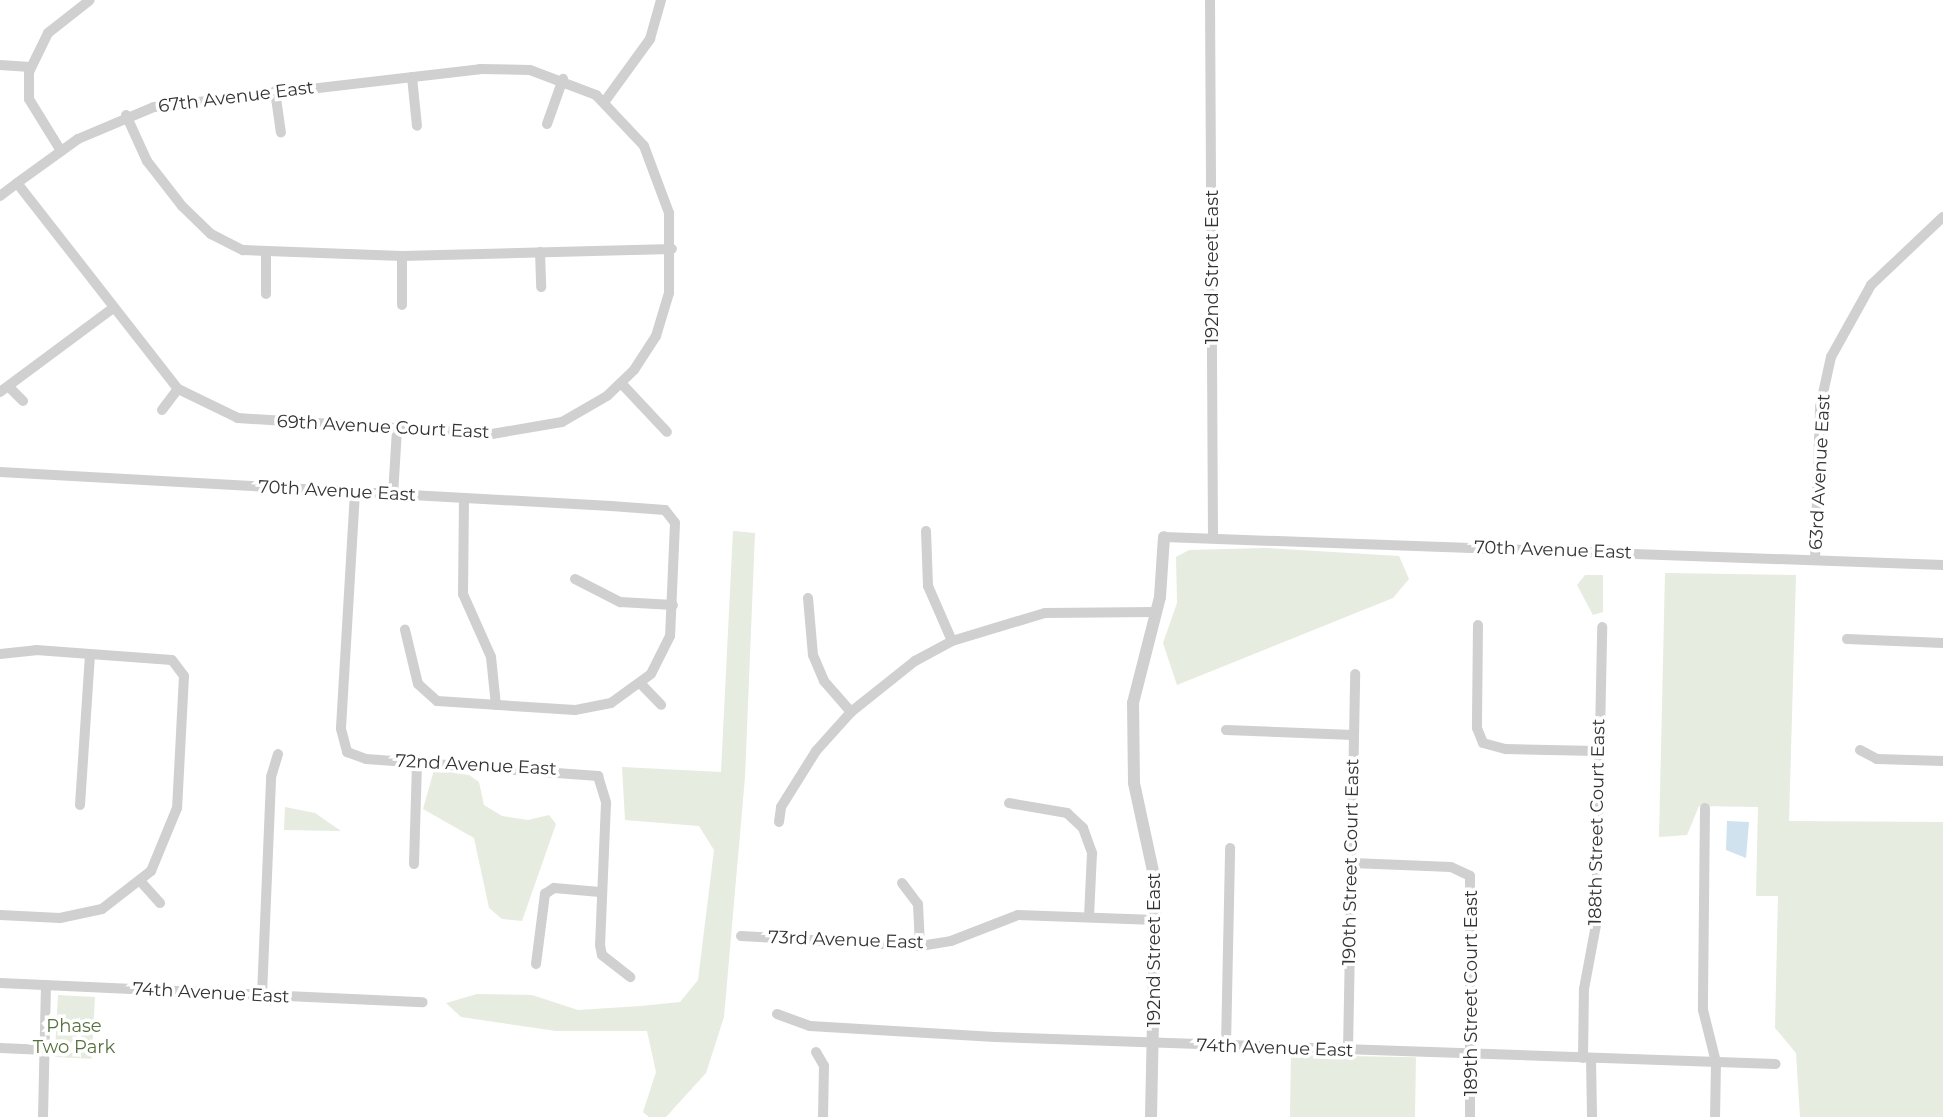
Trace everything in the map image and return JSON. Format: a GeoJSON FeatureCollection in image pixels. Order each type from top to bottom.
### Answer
{"type":"FeatureCollection","features":[{"type":"Feature","properties":{"kind":"street"},"geometry":{"type":"LineString","coordinates":[[61,151],[29,99],[30,67],[48,33],[90,0]]}},
{"type":"Feature","properties":{"kind":"street"},"geometry":{"type":"LineString","coordinates":[[605,101],[650,39],[661,0]]}},
{"type":"Feature","properties":{"kind":"street","name":"192nd Street East"},"geometry":{"type":"LineString","coordinates":[[1210,0],[1213,535]]}},
{"type":"Feature","properties":{"kind":"street"},"geometry":{"type":"LineString","coordinates":[[0,65],[30,67]]}},
{"type":"Feature","properties":{"kind":"street","name":"67th Avenue East"},"geometry":{"type":"LineString","coordinates":[[0,196],[61,151],[126,115],[275,91],[504,68],[563,79],[605,101],[634,130],[655,166],[672,249]]}},
{"type":"Feature","properties":{"kind":"street"},"geometry":{"type":"LineString","coordinates":[[412,76],[417,126]]}},
{"type":"Feature","properties":{"kind":"street"},"geometry":{"type":"LineString","coordinates":[[547,124],[563,79]]}},
{"type":"Feature","properties":{"kind":"street"},"geometry":{"type":"LineString","coordinates":[[275,91],[281,133]]}},
{"type":"Feature","properties":{"kind":"street"},"geometry":{"type":"LineString","coordinates":[[126,115],[143,153],[182,206],[219,240],[266,254],[402,256],[672,249]]}},
{"type":"Feature","properties":{"kind":"street","name":"69th Avenue Court East"},"geometry":{"type":"LineString","coordinates":[[17,183],[178,389],[238,418],[397,430],[539,429],[587,410],[621,383],[660,324],[672,249]]}},
{"type":"Feature","properties":{"kind":"street","name":"63rd Avenue East"},"geometry":{"type":"LineString","coordinates":[[1815,560],[1820,407],[1831,357],[1871,285],[1943,217]]}},
{"type":"Feature","properties":{"kind":"street"},"geometry":{"type":"LineString","coordinates":[[540,252],[541,287]]}},
{"type":"Feature","properties":{"kind":"street"},"geometry":{"type":"LineString","coordinates":[[266,254],[266,294]]}},
{"type":"Feature","properties":{"kind":"street"},"geometry":{"type":"LineString","coordinates":[[402,256],[402,304]]}},
{"type":"Feature","properties":{"kind":"street"},"geometry":{"type":"LineString","coordinates":[[23,401],[5,391],[113,308]]}},
{"type":"Feature","properties":{"kind":"street"},"geometry":{"type":"LineString","coordinates":[[621,383],[667,432]]}},
{"type":"Feature","properties":{"kind":"street"},"geometry":{"type":"LineString","coordinates":[[162,410],[178,389]]}},
{"type":"Feature","properties":{"kind":"street"},"geometry":{"type":"LineString","coordinates":[[393,495],[397,430]]}},
{"type":"Feature","properties":{"kind":"street","name":"70th Avenue East"},"geometry":{"type":"LineString","coordinates":[[0,472],[355,492],[672,514],[673,604]]}},
{"type":"Feature","properties":{"kind":"street","name":"72nd Avenue East"},"geometry":{"type":"LineString","coordinates":[[355,492],[341,729],[346,748],[366,760],[585,771],[604,785],[600,892]]}},
{"type":"Feature","properties":{"kind":"street"},"geometry":{"type":"LineString","coordinates":[[464,499],[463,594],[491,657],[496,705]]}},
{"type":"Feature","properties":{"kind":"street"},"geometry":{"type":"LineString","coordinates":[[926,531],[928,586],[952,641]]}},
{"type":"Feature","properties":{"kind":"street","name":"70th Avenue East"},"geometry":{"type":"LineString","coordinates":[[1164,537],[1213,535],[1943,565]]}},
{"type":"Feature","properties":{"kind":"street","name":"192nd Street East"},"geometry":{"type":"LineString","coordinates":[[1151,1117],[1156,920],[1153,855],[1136,795],[1133,753],[1136,682],[1156,612],[1164,537]]}},
{"type":"Feature","properties":{"kind":"street"},"geometry":{"type":"LineString","coordinates":[[405,630],[421,690],[437,701],[590,709],[641,684],[670,636],[673,604],[620,602],[575,579]]}},
{"type":"Feature","properties":{"kind":"street"},"geometry":{"type":"LineString","coordinates":[[808,598],[813,655],[824,681],[851,712]]}},
{"type":"Feature","properties":{"kind":"street"},"geometry":{"type":"LineString","coordinates":[[779,822],[797,779],[851,712],[889,679],[952,641],[1045,613],[1156,612]]}},
{"type":"Feature","properties":{"kind":"street"},"geometry":{"type":"LineString","coordinates":[[1478,625],[1481,739],[1498,749],[1598,751]]}},
{"type":"Feature","properties":{"kind":"street","name":"188th Street Court East"},"geometry":{"type":"LineString","coordinates":[[1592,1117],[1584,989],[1596,925],[1602,627]]}},
{"type":"Feature","properties":{"kind":"street"},"geometry":{"type":"LineString","coordinates":[[1847,639],[1943,643]]}},
{"type":"Feature","properties":{"kind":"street"},"geometry":{"type":"LineString","coordinates":[[0,654],[90,654],[178,663],[184,685],[177,808],[163,852],[142,883],[81,914],[0,915]]}},
{"type":"Feature","properties":{"kind":"street"},"geometry":{"type":"LineString","coordinates":[[80,805],[90,654]]}},
{"type":"Feature","properties":{"kind":"street","name":"190th Street Court East"},"geometry":{"type":"LineString","coordinates":[[1348,1050],[1354,674]]}},
{"type":"Feature","properties":{"kind":"street"},"geometry":{"type":"LineString","coordinates":[[641,684],[661,705]]}},
{"type":"Feature","properties":{"kind":"street"},"geometry":{"type":"LineString","coordinates":[[1226,730],[1353,735]]}},
{"type":"Feature","properties":{"kind":"street"},"geometry":{"type":"LineString","coordinates":[[1860,750],[1877,759],[1943,761]]}},
{"type":"Feature","properties":{"kind":"street"},"geometry":{"type":"LineString","coordinates":[[262,995],[271,777],[278,754]]}},
{"type":"Feature","properties":{"kind":"street"},"geometry":{"type":"LineString","coordinates":[[414,864],[417,763]]}},
{"type":"Feature","properties":{"kind":"street"},"geometry":{"type":"LineString","coordinates":[[1009,803],[1067,813],[1083,828],[1092,853],[1089,916]]}},
{"type":"Feature","properties":{"kind":"street"},"geometry":{"type":"LineString","coordinates":[[1705,808],[1703,1010],[1716,1062],[1715,1117]]}},
{"type":"Feature","properties":{"kind":"street"},"geometry":{"type":"LineString","coordinates":[[1226,1045],[1230,848]]}},
{"type":"Feature","properties":{"kind":"street","name":"189th Street Court East"},"geometry":{"type":"LineString","coordinates":[[1352,863],[1465,870],[1474,895],[1470,1117]]}},
{"type":"Feature","properties":{"kind":"street"},"geometry":{"type":"LineString","coordinates":[[142,883],[160,903]]}},
{"type":"Feature","properties":{"kind":"street"},"geometry":{"type":"LineString","coordinates":[[902,883],[918,904],[920,946]]}},
{"type":"Feature","properties":{"kind":"street"},"geometry":{"type":"LineString","coordinates":[[536,964],[544,896],[554,888],[600,892],[602,955],[630,977]]}},
{"type":"Feature","properties":{"kind":"street","name":"73rd Avenue East"},"geometry":{"type":"LineString","coordinates":[[741,936],[920,946],[951,941],[1018,915],[1156,920]]}},
{"type":"Feature","properties":{"kind":"street","name":"74th Avenue East"},"geometry":{"type":"LineString","coordinates":[[0,983],[422,1002]]}},
{"type":"Feature","properties":{"kind":"street"},"geometry":{"type":"LineString","coordinates":[[43,1117],[46,985]]}},
{"type":"Feature","properties":{"kind":"street","name":"74th Avenue East"},"geometry":{"type":"LineString","coordinates":[[777,1014],[810,1026],[1153,1044],[1776,1064]]}},
{"type":"Feature","properties":{"kind":"street"},"geometry":{"type":"LineString","coordinates":[[0,1048],[46,1050]]}},
{"type":"Feature","properties":{"kind":"street"},"geometry":{"type":"LineString","coordinates":[[816,1052],[824,1066],[823,1117]]}},
{"type":"Feature","properties":{"kind":"green space"},"geometry":{"type":"Polygon","coordinates":[[[733,531],[755,533],[745,777],[724,1017],[706,1073],[666,1117],[649,1117],[643,1112],[656,1072],[647,1031],[556,1031],[461,1017],[446,1003],[477,994],[532,995],[578,1010],[641,1006],[680,1002],[698,980],[714,850],[699,826],[625,820],[622,767],[721,772],[733,531]]]}},
{"type":"Feature","properties":{"kind":"green space"},"geometry":{"type":"Polygon","coordinates":[[[1266,548],[1399,556],[1409,579],[1393,598],[1177,685],[1163,643],[1177,603],[1176,557],[1189,550],[1266,548]]]}},
{"type":"Feature","properties":{"kind":"green space"},"geometry":{"type":"Polygon","coordinates":[[[1665,573],[1796,575],[1789,821],[1943,822],[1943,1117],[1800,1117],[1796,1053],[1775,1028],[1778,896],[1756,896],[1758,807],[1699,806],[1687,835],[1659,837],[1665,573]]]}},
{"type":"Feature","properties":{"kind":"green space"},"geometry":{"type":"Polygon","coordinates":[[[1585,575],[1603,575],[1603,612],[1593,615],[1577,585],[1585,575]]]}},
{"type":"Feature","properties":{"kind":"green space"},"geometry":{"type":"Polygon","coordinates":[[[434,770],[469,775],[479,782],[484,805],[502,816],[528,820],[549,815],[556,824],[522,921],[502,919],[489,908],[474,838],[423,809],[434,770]]]}},
{"type":"Feature","properties":{"kind":"green space"},"geometry":{"type":"Polygon","coordinates":[[[285,807],[315,813],[341,831],[284,830],[285,807]]]}},
{"type":"Feature","properties":{"kind":"green space","name":"Phase Two Park"},"geometry":{"type":"Polygon","coordinates":[[[58,995],[95,997],[92,1059],[55,1057],[58,995]]]}},
{"type":"Feature","properties":{"kind":"green space"},"geometry":{"type":"Polygon","coordinates":[[[1291,1055],[1416,1057],[1415,1117],[1290,1117],[1291,1055]]]}},
{"type":"Feature","properties":{"kind":"water"},"geometry":{"type":"Polygon","coordinates":[[[1727,821],[1749,822],[1746,858],[1726,850],[1727,821]]]}}]}
